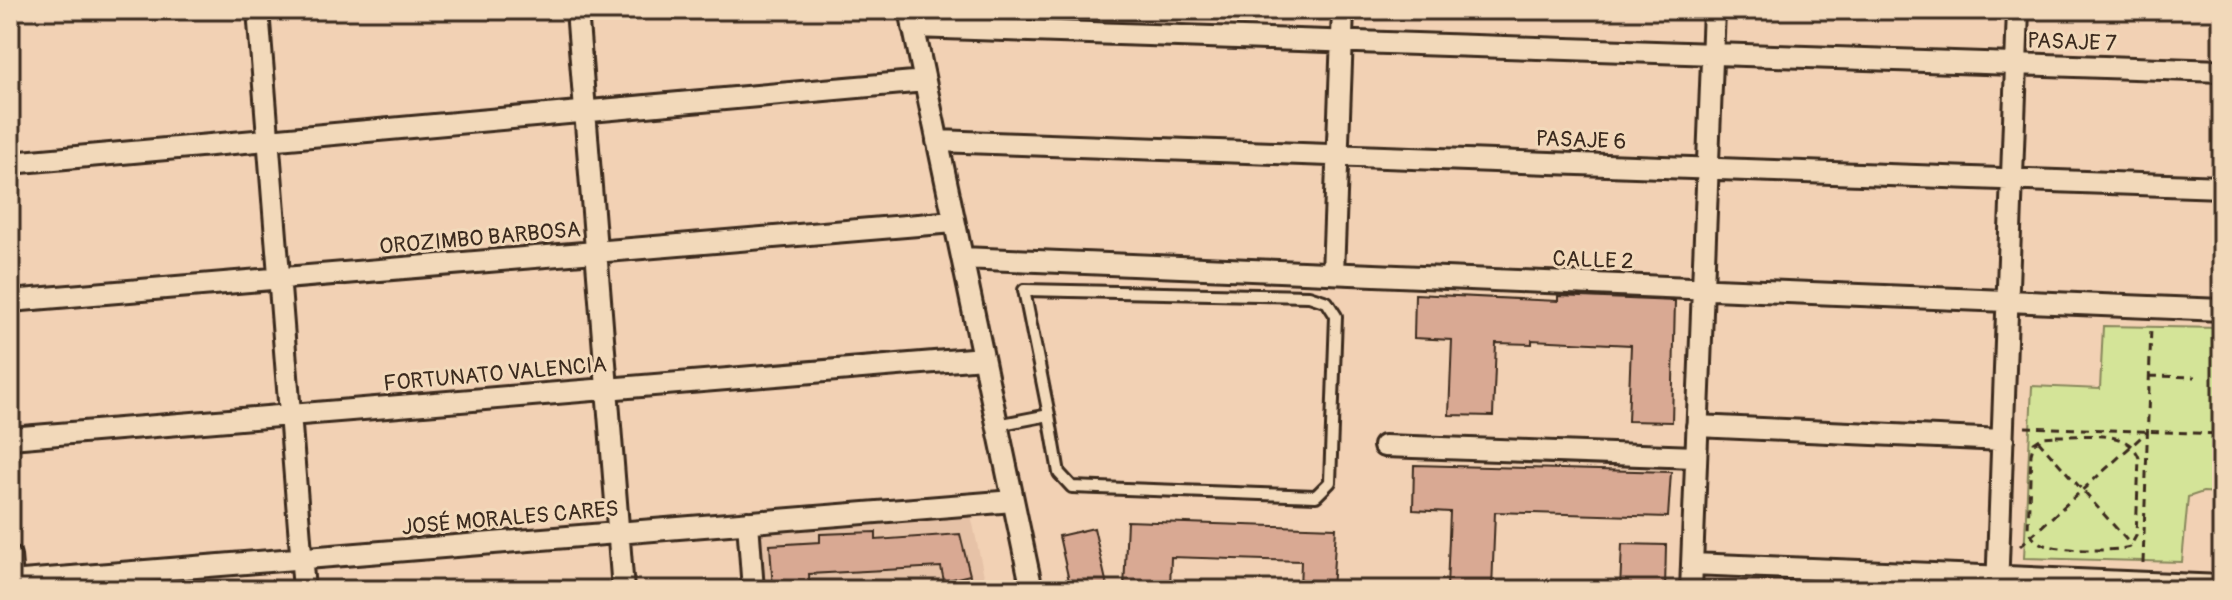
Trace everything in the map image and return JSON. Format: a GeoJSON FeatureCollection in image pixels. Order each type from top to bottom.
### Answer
{"type":"FeatureCollection","features":[{"type":"Feature","properties":{"kind":"street"},"geometry":{"type":"LineString","coordinates":[[258,10],[304,590]]}},
{"type":"Feature","properties":{"kind":"street"},"geometry":{"type":"LineString","coordinates":[[577,10],[623,590]]}},
{"type":"Feature","properties":{"kind":"street"},"geometry":{"type":"LineString","coordinates":[[1333,273],[1343,10]]}},
{"type":"Feature","properties":{"kind":"street"},"geometry":{"type":"LineString","coordinates":[[1691,590],[1714,10]]}},
{"type":"Feature","properties":{"kind":"street"},"geometry":{"type":"LineString","coordinates":[[1997,583],[2018,10]]}},
{"type":"Feature","properties":{"kind":"street"},"geometry":{"type":"LineString","coordinates":[[911,18],[1032,590]]}},
{"type":"Feature","properties":{"kind":"street","name":"PASAJE 7"},"geometry":{"type":"LineString","coordinates":[[911,18],[1341,41],[2222,71]]}},
{"type":"Feature","properties":{"kind":"street"},"geometry":{"type":"LineString","coordinates":[[10,163],[925,81]]}},
{"type":"Feature","properties":{"kind":"street","name":"PASAJE 6"},"geometry":{"type":"LineString","coordinates":[[937,141],[2222,187]]}},
{"type":"Feature","properties":{"kind":"street","name":"OROZIMBO BARBOSA"},"geometry":{"type":"LineString","coordinates":[[10,301],[954,222]]}},
{"type":"Feature","properties":{"kind":"street","name":"CALLE 2"},"geometry":{"type":"LineString","coordinates":[[962,258],[2222,310]]}},
{"type":"Feature","properties":{"kind":"street","name":"FORTUNATO VALENCIA"},"geometry":{"type":"LineString","coordinates":[[10,438],[983,358]]}},
{"type":"Feature","properties":{"kind":"street"},"geometry":{"type":"LineString","coordinates":[[1697,426],[2003,440]]}},
{"type":"Feature","properties":{"kind":"street"},"geometry":{"type":"LineString","coordinates":[[1384,446],[1696,457]]}},
{"type":"Feature","properties":{"kind":"street","name":"JOSÉ MORALES CARES"},"geometry":{"type":"LineString","coordinates":[[12,585],[1013,501]]}},
{"type":"Feature","properties":{"kind":"street"},"geometry":{"type":"LineString","coordinates":[[748,522],[753,590]]}},
{"type":"Feature","properties":{"kind":"street"},"geometry":{"type":"LineString","coordinates":[[10,556],[12,585]]}},
{"type":"Feature","properties":{"kind":"street"},"geometry":{"type":"LineString","coordinates":[[1692,564],[1997,583],[2143,582],[2222,586]]}},
{"type":"Feature","properties":{"kind":"lane"},"geometry":{"type":"LineString","coordinates":[[1024,290],[1309,296],[1327,302],[1336,316],[1330,482],[1316,496],[1072,487],[1059,473],[1049,415],[1024,290]]}},
{"type":"Feature","properties":{"kind":"lane"},"geometry":{"type":"LineString","coordinates":[[997,425],[1049,415]]}},
{"type":"Feature","properties":{"kind":"path"},"geometry":{"type":"LineString","coordinates":[[2143,582],[2152,307]]}},
{"type":"Feature","properties":{"kind":"path"},"geometry":{"type":"LineString","coordinates":[[2150,376],[2195,377]]}},
{"type":"Feature","properties":{"kind":"path"},"geometry":{"type":"LineString","coordinates":[[2025,427],[2222,434]]}},
{"type":"Feature","properties":{"kind":"path"},"geometry":{"type":"LineString","coordinates":[[2020,546],[2148,431]]}},
{"type":"Feature","properties":{"kind":"path"},"geometry":{"type":"LineString","coordinates":[[2056,436],[2122,438],[2132,445],[2139,458],[2136,536],[2131,545],[2113,550],[2049,546],[2032,536],[2028,529],[2031,454],[2038,440],[2056,436]]}},
{"type":"Feature","properties":{"kind":"path"},"geometry":{"type":"LineString","coordinates":[[2038,440],[2131,545]]}},
{"type":"Feature","properties":{"kind":"shaded area"},"geometry":{"type":"Polygon","coordinates":[[[970,510],[987,590],[761,590],[757,535],[768,525],[970,510]]]}},
{"type":"Feature","properties":{"kind":"green space"},"geometry":{"type":"Polygon","coordinates":[[[2103,326],[2222,328],[2222,493],[2203,492],[2188,497],[2182,562],[2024,558],[2032,386],[2100,389],[2103,326]]]}},
{"type":"Feature","properties":{"kind":"building"},"geometry":{"type":"Polygon","coordinates":[[[1415,294],[1558,301],[1558,296],[1675,301],[1672,422],[1628,421],[1631,345],[1532,340],[1532,344],[1496,343],[1493,416],[1449,415],[1452,340],[1414,338],[1415,294]]]}},
{"type":"Feature","properties":{"kind":"building"},"geometry":{"type":"Polygon","coordinates":[[[1414,465],[1671,472],[1668,517],[1495,512],[1492,589],[1447,588],[1450,512],[1413,510],[1414,465]]]}},
{"type":"Feature","properties":{"kind":"building"},"geometry":{"type":"Polygon","coordinates":[[[1127,521],[1336,528],[1332,590],[1300,590],[1301,561],[1171,557],[1170,590],[1124,590],[1127,521]]]}},
{"type":"Feature","properties":{"kind":"building"},"geometry":{"type":"Polygon","coordinates":[[[1094,528],[1108,590],[1071,590],[1059,536],[1094,528]]]}},
{"type":"Feature","properties":{"kind":"building"},"geometry":{"type":"Polygon","coordinates":[[[876,532],[876,540],[960,534],[970,575],[944,581],[941,567],[809,574],[810,590],[773,590],[770,545],[820,542],[820,534],[876,532]]]}},
{"type":"Feature","properties":{"kind":"building"},"geometry":{"type":"Polygon","coordinates":[[[1622,544],[1666,545],[1665,590],[1620,590],[1622,544]]]}}]}
